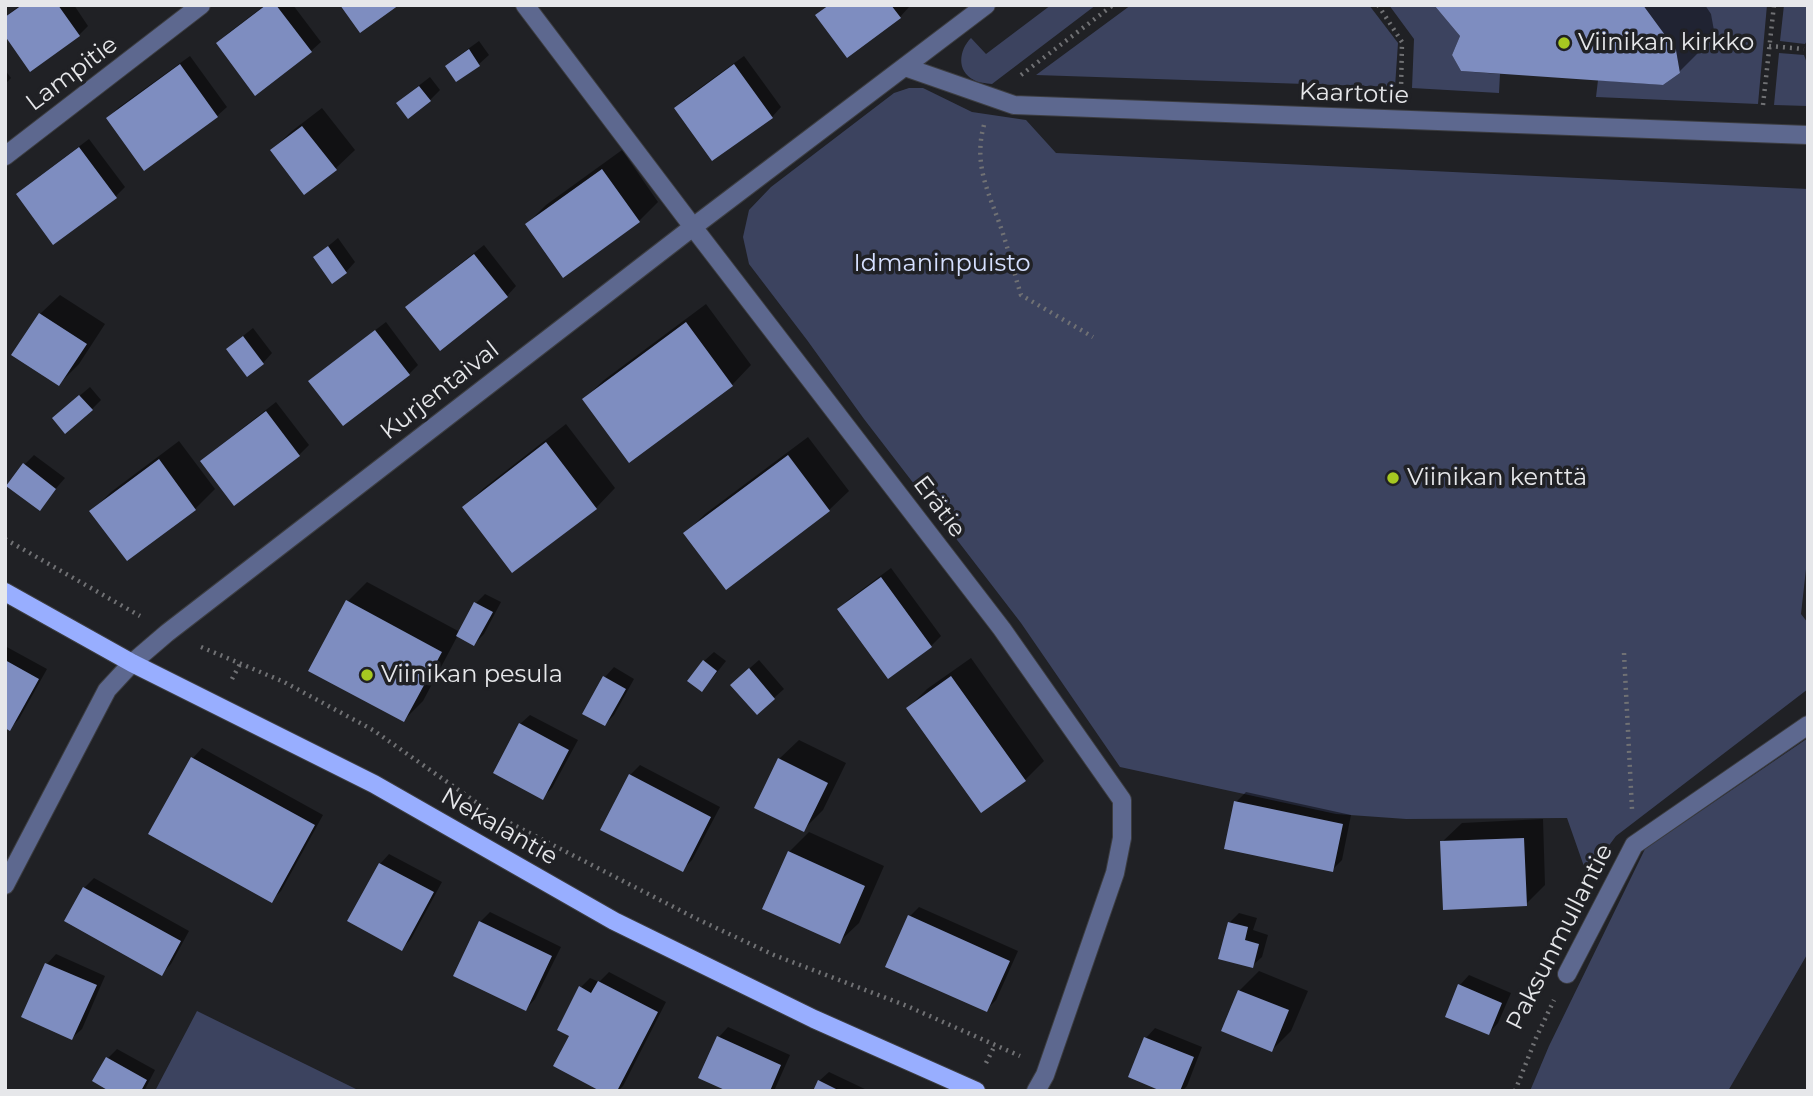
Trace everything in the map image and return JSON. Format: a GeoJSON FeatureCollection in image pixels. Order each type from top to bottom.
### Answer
{"type":"FeatureCollection","features":[{"type":"Feature","properties":{"kind":"main road","name":"Nekalantie"},"geometry":{"type":"LineString","coordinates":[[5,592],[132,663],[374,785],[614,921],[814,1019],[975,1091]]}},
{"type":"Feature","properties":{"kind":"street","name":"Lampitie"},"geometry":{"type":"LineString","coordinates":[[5,156],[201,5]]}},
{"type":"Feature","properties":{"kind":"street","name":"Erätie"},"geometry":{"type":"LineString","coordinates":[[525,5],[1002,629],[1122,800],[1122,838],[1115,873],[1047,1070],[1036,1091]]}},
{"type":"Feature","properties":{"kind":"street","name":"Kurjentaival"},"geometry":{"type":"LineString","coordinates":[[5,885],[107,690],[132,663],[167,633],[693,227],[986,5]]}},
{"type":"Feature","properties":{"kind":"street","name":"Kaartotie"},"geometry":{"type":"LineString","coordinates":[[905,67],[1014,105],[1808,135]]}},
{"type":"Feature","properties":{"kind":"street","name":"Paksunmullantie"},"geometry":{"type":"LineString","coordinates":[[1567,974],[1634,845],[1808,726]]}},
{"type":"Feature","properties":{"kind":"path"},"geometry":{"type":"LineString","coordinates":[[1015,80],[1113,5]]}},
{"type":"Feature","properties":{"kind":"path"},"geometry":{"type":"LineString","coordinates":[[1378,5],[1402,42],[1401,98]]}},
{"type":"Feature","properties":{"kind":"path"},"geometry":{"type":"LineString","coordinates":[[1762,115],[1774,5]]}},
{"type":"Feature","properties":{"kind":"path"},"geometry":{"type":"LineString","coordinates":[[1769,46],[1804,49]]}},
{"type":"Feature","properties":{"kind":"path"},"geometry":{"type":"LineString","coordinates":[[992,97],[981,137],[982,176],[1004,235],[1021,295],[1093,337]]}},
{"type":"Feature","properties":{"kind":"path"},"geometry":{"type":"LineString","coordinates":[[5,539],[167,633],[284,682],[362,724],[494,814]]}},
{"type":"Feature","properties":{"kind":"path"},"geometry":{"type":"LineString","coordinates":[[1624,653],[1634,845]]}},
{"type":"Feature","properties":{"kind":"path"},"geometry":{"type":"LineString","coordinates":[[506,821],[774,956],[906,1006],[1047,1070]]}},
{"type":"Feature","properties":{"kind":"path","name":"Paksunmullantie"},"geometry":{"type":"LineString","coordinates":[[1514,1091],[1567,974]]}},
{"type":"Feature","properties":{"kind":"green space"},"geometry":{"type":"Polygon","coordinates":[[[1051,5],[1096,5],[992,84],[976,81],[968,76],[961,60],[964,48],[971,38],[986,54],[1051,5]]]}},
{"type":"Feature","properties":{"kind":"green space"},"geometry":{"type":"Polygon","coordinates":[[[1131,5],[1369,5],[1398,43],[1395,87],[1036,75],[1131,5]]]}},
{"type":"Feature","properties":{"kind":"green space"},"geometry":{"type":"Polygon","coordinates":[[[1389,5],[1434,5],[1460,36],[1452,55],[1461,71],[1500,74],[1499,93],[1412,88],[1414,39],[1389,5]]]}},
{"type":"Feature","properties":{"kind":"green space"},"geometry":{"type":"Polygon","coordinates":[[[1643,5],[1767,5],[1758,104],[1596,97],[1598,80],[1663,85],[1680,73],[1676,50],[1643,5]]]}},
{"type":"Feature","properties":{"kind":"green space"},"geometry":{"type":"Polygon","coordinates":[[[1784,5],[1808,5],[1808,39],[1805,44],[1780,41],[1784,5]]]}},
{"type":"Feature","properties":{"kind":"green space"},"geometry":{"type":"Polygon","coordinates":[[[1779,53],[1804,55],[1808,66],[1808,106],[1774,105],[1779,53]]]}},
{"type":"Feature","properties":{"kind":"green space","name":"Idmaninpuisto"},"geometry":{"type":"Polygon","coordinates":[[[909,88],[923,88],[972,112],[1026,120],[1056,153],[1808,189],[1808,551],[1801,614],[1808,623],[1808,689],[1616,836],[1587,875],[1567,818],[1406,819],[1336,814],[1120,767],[1021,623],[749,264],[743,237],[749,210],[771,187],[894,93],[909,88]]]}},
{"type":"Feature","properties":{"kind":"green space"},"geometry":{"type":"Polygon","coordinates":[[[1808,738],[1808,953],[1728,1091],[1530,1091],[1549,1046],[1645,849],[1808,738]]]}},
{"type":"Feature","properties":{"kind":"green space"},"geometry":{"type":"Polygon","coordinates":[[[197,1011],[360,1091],[155,1091],[197,1011]]]}},
{"type":"Feature","properties":{"kind":"building"},"geometry":{"type":"Polygon","coordinates":[[[22,5],[58,5],[80,36],[30,72],[5,36],[5,17],[22,5]]]}},
{"type":"Feature","properties":{"kind":"building"},"geometry":{"type":"Polygon","coordinates":[[[266,5],[276,5],[312,52],[255,96],[216,43],[266,5]]]}},
{"type":"Feature","properties":{"kind":"building"},"geometry":{"type":"Polygon","coordinates":[[[340,5],[399,5],[360,33],[340,5]]]}},
{"type":"Feature","properties":{"kind":"building"},"geometry":{"type":"Polygon","coordinates":[[[829,5],[891,5],[901,18],[847,58],[815,15],[829,5]]]}},
{"type":"Feature","properties":{"kind":"building","name":"Viinikan kirkko"},"geometry":{"type":"Polygon","coordinates":[[[1434,5],[1643,5],[1676,50],[1680,73],[1663,85],[1461,71],[1452,55],[1460,36],[1434,5]]]}},
{"type":"Feature","properties":{"kind":"building"},"geometry":{"type":"Polygon","coordinates":[[[469,49],[480,66],[456,82],[445,66],[469,49]]]}},
{"type":"Feature","properties":{"kind":"building"},"geometry":{"type":"Polygon","coordinates":[[[180,64],[218,117],[144,171],[106,118],[180,64]]]}},
{"type":"Feature","properties":{"kind":"building"},"geometry":{"type":"Polygon","coordinates":[[[734,64],[773,118],[712,161],[674,108],[734,64]]]}},
{"type":"Feature","properties":{"kind":"building"},"geometry":{"type":"Polygon","coordinates":[[[419,86],[431,101],[408,119],[396,103],[419,86]]]}},
{"type":"Feature","properties":{"kind":"building"},"geometry":{"type":"Polygon","coordinates":[[[302,126],[337,170],[304,195],[270,150],[302,126]]]}},
{"type":"Feature","properties":{"kind":"building"},"geometry":{"type":"Polygon","coordinates":[[[79,147],[117,198],[53,245],[16,194],[79,147]]]}},
{"type":"Feature","properties":{"kind":"building"},"geometry":{"type":"Polygon","coordinates":[[[602,169],[640,222],[563,278],[525,224],[602,169]]]}},
{"type":"Feature","properties":{"kind":"building"},"geometry":{"type":"Polygon","coordinates":[[[328,246],[347,273],[332,284],[313,257],[328,246]]]}},
{"type":"Feature","properties":{"kind":"building"},"geometry":{"type":"Polygon","coordinates":[[[474,254],[508,297],[440,351],[405,307],[474,254]]]}},
{"type":"Feature","properties":{"kind":"building"},"geometry":{"type":"Polygon","coordinates":[[[39,313],[87,344],[59,386],[11,355],[39,313]]]}},
{"type":"Feature","properties":{"kind":"building"},"geometry":{"type":"Polygon","coordinates":[[[686,322],[733,386],[629,463],[582,399],[686,322]]]}},
{"type":"Feature","properties":{"kind":"building"},"geometry":{"type":"Polygon","coordinates":[[[375,330],[410,375],[343,426],[308,381],[375,330]]]}},
{"type":"Feature","properties":{"kind":"building"},"geometry":{"type":"Polygon","coordinates":[[[243,336],[264,364],[247,377],[226,349],[243,336]]]}},
{"type":"Feature","properties":{"kind":"building"},"geometry":{"type":"Polygon","coordinates":[[[79,395],[93,410],[65,434],[52,418],[79,395]]]}},
{"type":"Feature","properties":{"kind":"building"},"geometry":{"type":"Polygon","coordinates":[[[266,411],[300,456],[234,506],[200,461],[266,411]]]}},
{"type":"Feature","properties":{"kind":"building"},"geometry":{"type":"Polygon","coordinates":[[[546,442],[597,509],[512,573],[462,507],[546,442]]]}},
{"type":"Feature","properties":{"kind":"building"},"geometry":{"type":"Polygon","coordinates":[[[788,455],[830,511],[726,590],[683,533],[788,455]]]}},
{"type":"Feature","properties":{"kind":"building"},"geometry":{"type":"Polygon","coordinates":[[[159,459],[196,510],[127,561],[89,511],[159,459]]]}},
{"type":"Feature","properties":{"kind":"building"},"geometry":{"type":"Polygon","coordinates":[[[23,463],[56,489],[40,511],[6,486],[23,463]]]}},
{"type":"Feature","properties":{"kind":"building"},"geometry":{"type":"Polygon","coordinates":[[[881,577],[932,647],[888,679],[837,609],[881,577]]]}},
{"type":"Feature","properties":{"kind":"building"},"geometry":{"type":"Polygon","coordinates":[[[346,600],[442,652],[404,722],[308,671],[346,600]]]}},
{"type":"Feature","properties":{"kind":"building"},"geometry":{"type":"Polygon","coordinates":[[[474,602],[493,612],[474,646],[456,636],[474,602]]]}},
{"type":"Feature","properties":{"kind":"building"},"geometry":{"type":"Polygon","coordinates":[[[5,660],[39,679],[10,731],[5,728],[5,660]]]}},
{"type":"Feature","properties":{"kind":"building"},"geometry":{"type":"Polygon","coordinates":[[[703,660],[717,671],[702,692],[687,681],[703,660]]]}},
{"type":"Feature","properties":{"kind":"building"},"geometry":{"type":"Polygon","coordinates":[[[749,668],[775,699],[757,715],[730,685],[749,668]]]}},
{"type":"Feature","properties":{"kind":"building"},"geometry":{"type":"Polygon","coordinates":[[[603,676],[626,689],[605,726],[582,714],[603,676]]]}},
{"type":"Feature","properties":{"kind":"building"},"geometry":{"type":"Polygon","coordinates":[[[951,676],[1026,781],[981,813],[906,708],[951,676]]]}},
{"type":"Feature","properties":{"kind":"building"},"geometry":{"type":"Polygon","coordinates":[[[519,723],[569,750],[543,800],[493,773],[519,723]]]}},
{"type":"Feature","properties":{"kind":"building"},"geometry":{"type":"Polygon","coordinates":[[[191,757],[315,825],[272,903],[148,834],[191,757]]]}},
{"type":"Feature","properties":{"kind":"building"},"geometry":{"type":"Polygon","coordinates":[[[778,758],[828,783],[804,832],[754,808],[778,758]]]}},
{"type":"Feature","properties":{"kind":"building"},"geometry":{"type":"Polygon","coordinates":[[[629,774],[711,817],[683,872],[600,830],[629,774]]]}},
{"type":"Feature","properties":{"kind":"building"},"geometry":{"type":"Polygon","coordinates":[[[1234,801],[1343,824],[1333,872],[1224,849],[1234,801]]]}},
{"type":"Feature","properties":{"kind":"building"},"geometry":{"type":"Polygon","coordinates":[[[1524,838],[1527,906],[1443,910],[1440,841],[1524,838]]]}},
{"type":"Feature","properties":{"kind":"building"},"geometry":{"type":"Polygon","coordinates":[[[788,851],[865,886],[840,944],[762,909],[788,851]]]}},
{"type":"Feature","properties":{"kind":"building"},"geometry":{"type":"Polygon","coordinates":[[[379,863],[434,892],[402,951],[347,921],[379,863]]]}},
{"type":"Feature","properties":{"kind":"building"},"geometry":{"type":"Polygon","coordinates":[[[83,887],[181,941],[162,976],[64,921],[83,887]]]}},
{"type":"Feature","properties":{"kind":"building"},"geometry":{"type":"Polygon","coordinates":[[[908,915],[1010,961],[987,1012],[885,967],[908,915]]]}},
{"type":"Feature","properties":{"kind":"building"},"geometry":{"type":"Polygon","coordinates":[[[479,921],[552,956],[526,1011],[453,976],[479,921]]]}},
{"type":"Feature","properties":{"kind":"building"},"geometry":{"type":"Polygon","coordinates":[[[1228,922],[1248,927],[1245,940],[1259,944],[1253,968],[1218,959],[1228,922]]]}},
{"type":"Feature","properties":{"kind":"building"},"geometry":{"type":"Polygon","coordinates":[[[45,963],[97,985],[72,1040],[21,1017],[45,963]]]}},
{"type":"Feature","properties":{"kind":"building"},"geometry":{"type":"Polygon","coordinates":[[[598,981],[658,1012],[617,1091],[600,1091],[553,1066],[569,1036],[557,1030],[579,986],[591,993],[598,981]]]}},
{"type":"Feature","properties":{"kind":"building"},"geometry":{"type":"Polygon","coordinates":[[[1458,984],[1502,1003],[1489,1035],[1445,1017],[1458,984]]]}},
{"type":"Feature","properties":{"kind":"building"},"geometry":{"type":"Polygon","coordinates":[[[1238,990],[1289,1010],[1272,1052],[1221,1031],[1238,990]]]}},
{"type":"Feature","properties":{"kind":"building"},"geometry":{"type":"Polygon","coordinates":[[[717,1036],[781,1065],[770,1091],[727,1091],[698,1078],[717,1036]]]}},
{"type":"Feature","properties":{"kind":"building"},"geometry":{"type":"Polygon","coordinates":[[[1144,1037],[1194,1057],[1180,1091],[1161,1091],[1128,1077],[1144,1037]]]}},
{"type":"Feature","properties":{"kind":"building"},"geometry":{"type":"Polygon","coordinates":[[[106,1057],[147,1080],[141,1091],[109,1091],[92,1081],[106,1057]]]}},
{"type":"Feature","properties":{"kind":"building"},"geometry":{"type":"Polygon","coordinates":[[[818,1080],[840,1091],[813,1091],[818,1080]]]}},
{"type":"Feature","properties":{"kind":"place","name":"Viinikan kirkko"},"geometry":{"type":"Point","coordinates":[1564,43]}},
{"type":"Feature","properties":{"kind":"place","name":"Viinikan kenttä"},"geometry":{"type":"Point","coordinates":[1393,478]}},
{"type":"Feature","properties":{"kind":"place","name":"Viinikan pesula"},"geometry":{"type":"Point","coordinates":[367,675]}}]}
